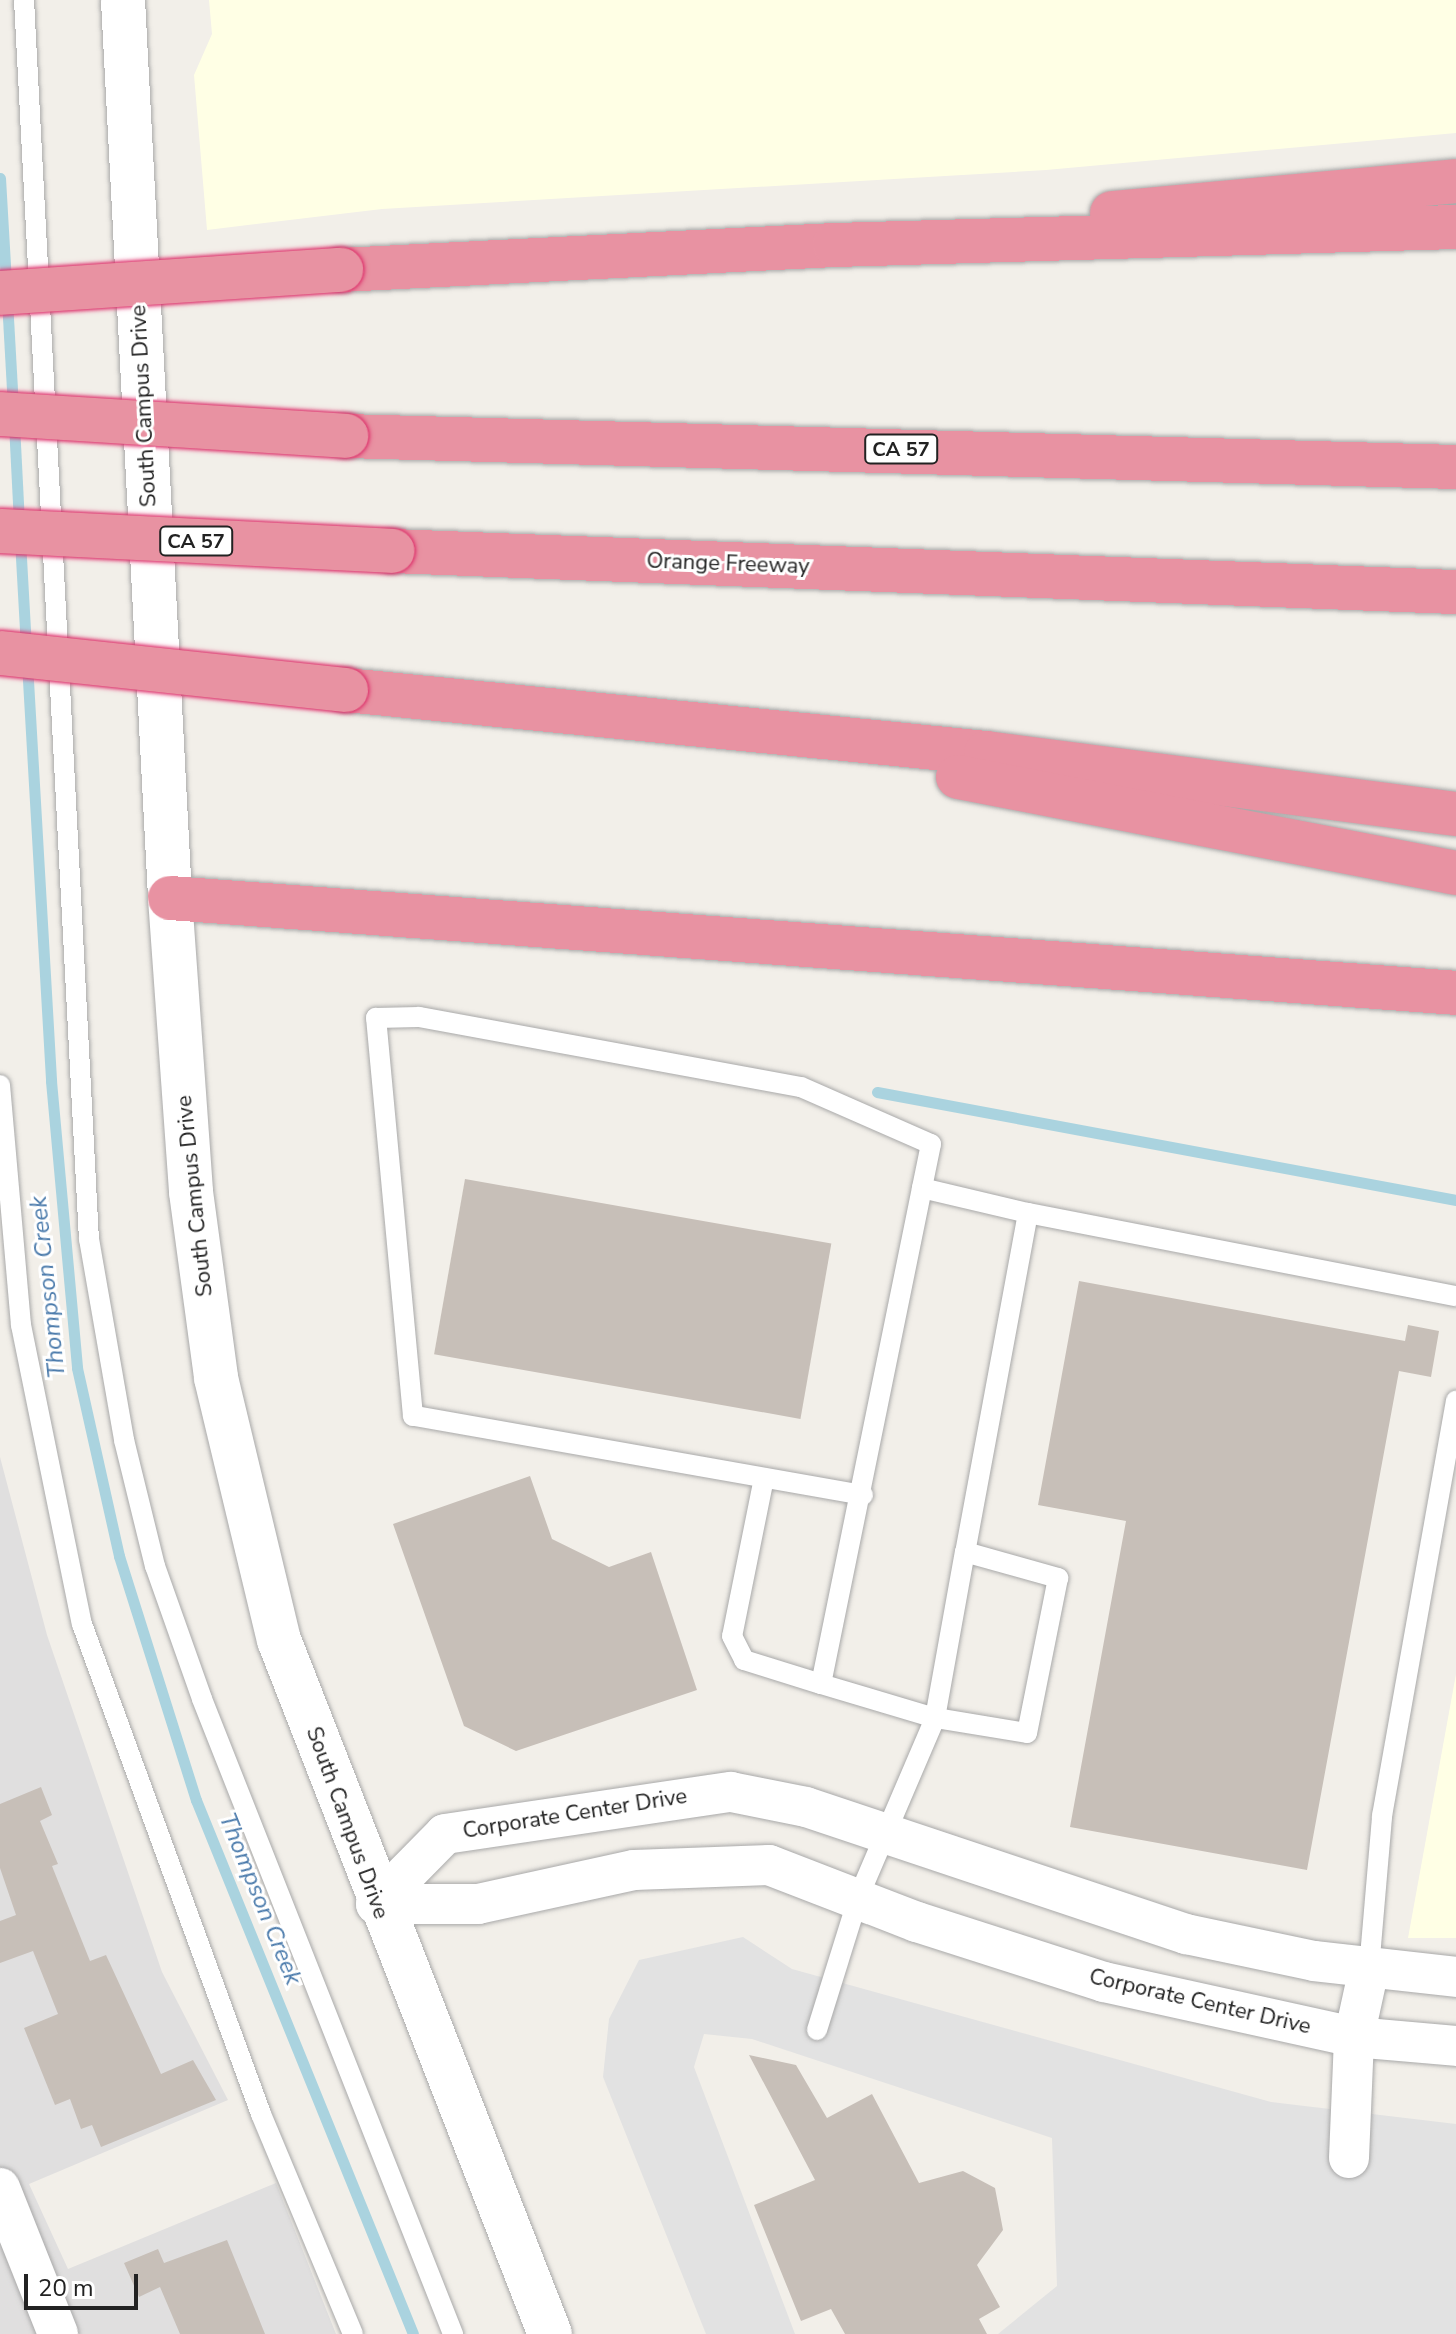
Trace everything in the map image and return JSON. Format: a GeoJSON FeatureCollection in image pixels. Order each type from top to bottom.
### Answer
{"type":"FeatureCollection","features":[{"type":"Feature","properties":{"kind":"highway"},"geometry":{"type":"LineString","coordinates":[[835,245],[1456,181]]}},
{"type":"Feature","properties":{"kind":"highway"},"geometry":{"type":"LineString","coordinates":[[0,293],[341,270],[835,245],[1456,227]]}},
{"type":"Feature","properties":{"kind":"highway","name":"CA 57"},"geometry":{"type":"LineString","coordinates":[[0,414],[346,436],[1456,467]]}},
{"type":"Feature","properties":{"kind":"highway","name":"Orange Freeway"},"geometry":{"type":"LineString","coordinates":[[0,531],[392,551],[1456,592]]}},
{"type":"Feature","properties":{"kind":"highway"},"geometry":{"type":"LineString","coordinates":[[0,653],[645,721],[986,753],[1456,814]]}},
{"type":"Feature","properties":{"kind":"highway"},"geometry":{"type":"LineString","coordinates":[[645,721],[1456,873]]}},
{"type":"Feature","properties":{"kind":"highway"},"geometry":{"type":"LineString","coordinates":[[170,898],[1456,993]]}},
{"type":"Feature","properties":{"kind":"street","name":"South Campus Drive"},"geometry":{"type":"LineString","coordinates":[[123,0],[170,898],[191,1192],[216,1378],[279,1640],[376,1904],[550,2334]]}},
{"type":"Feature","properties":{"kind":"street","name":"Corporate Center Drive"},"geometry":{"type":"LineString","coordinates":[[376,1904],[445,1834],[646,1799],[731,1792],[886,1834],[1186,1934],[1369,1969],[1456,1977]]}},
{"type":"Feature","properties":{"kind":"street","name":"Corporate Center Drive"},"geometry":{"type":"LineString","coordinates":[[376,1904],[478,1904],[634,1870],[769,1865],[1104,1982],[1354,2037],[1456,2046]]}},
{"type":"Feature","properties":{"kind":"street"},"geometry":{"type":"LineString","coordinates":[[1349,2158],[1354,2037],[1369,1969]]}},
{"type":"Feature","properties":{"kind":"street"},"geometry":{"type":"LineString","coordinates":[[0,2188],[10,2246],[58,2334]]}},
{"type":"Feature","properties":{"kind":"lane"},"geometry":{"type":"LineString","coordinates":[[24,0],[89,1239],[124,1440],[155,1566],[202,1699],[453,2334]]}},
{"type":"Feature","properties":{"kind":"lane"},"geometry":{"type":"LineString","coordinates":[[821,1684],[863,1495],[931,1144],[801,1087],[419,1017],[376,1018],[413,1416],[863,1495]]}},
{"type":"Feature","properties":{"kind":"lane"},"geometry":{"type":"LineString","coordinates":[[0,1085],[21,1325],[82,1624],[261,2114],[353,2334]]}},
{"type":"Feature","properties":{"kind":"lane"},"geometry":{"type":"LineString","coordinates":[[922,1188],[1028,1213],[1456,1296]]}},
{"type":"Feature","properties":{"kind":"lane"},"geometry":{"type":"LineString","coordinates":[[817,2030],[858,1898],[935,1718],[1028,1213]]}},
{"type":"Feature","properties":{"kind":"lane"},"geometry":{"type":"LineString","coordinates":[[1369,1969],[1382,1816],[1456,1401]]}},
{"type":"Feature","properties":{"kind":"lane"},"geometry":{"type":"LineString","coordinates":[[764,1478],[732,1636],[744,1660],[935,1718],[1027,1733],[1058,1578],[965,1552]]}},
{"type":"Feature","properties":{"kind":"shaded area"},"geometry":{"type":"Polygon","coordinates":[[[209,0],[1456,0],[1456,133],[1046,170],[382,209],[207,230],[194,75],[212,34],[209,0]]]}},
{"type":"Feature","properties":{"kind":"shaded area"},"geometry":{"type":"Polygon","coordinates":[[[0,1457],[47,1635],[162,1972],[228,2100],[29,2184],[68,2269],[276,2183],[336,2334],[0,2334],[0,1457]]]}},
{"type":"Feature","properties":{"kind":"shaded area"},"geometry":{"type":"Polygon","coordinates":[[[1456,1674],[1456,1938],[1408,1938],[1456,1674]]]}},
{"type":"Feature","properties":{"kind":"shaded area"},"geometry":{"type":"Polygon","coordinates":[[[743,1937],[792,1969],[1271,2102],[1456,2124],[1456,2334],[998,2334],[1057,2286],[1052,2138],[752,2039],[704,2034],[694,2067],[795,2334],[706,2334],[603,2077],[609,2019],[639,1960],[743,1937]]]}},
{"type":"Feature","properties":{"kind":"building"},"geometry":{"type":"Polygon","coordinates":[[[465,1179],[831,1244],[800,1419],[434,1354],[465,1179]]]}},
{"type":"Feature","properties":{"kind":"building"},"geometry":{"type":"Polygon","coordinates":[[[1079,1281],[1405,1341],[1408,1325],[1439,1331],[1431,1377],[1399,1371],[1307,1870],[1070,1827],[1126,1521],[1038,1505],[1079,1281]]]}},
{"type":"Feature","properties":{"kind":"building"},"geometry":{"type":"Polygon","coordinates":[[[530,1476],[552,1539],[609,1567],[651,1552],[697,1690],[516,1751],[464,1726],[393,1524],[530,1476]]]}},
{"type":"Feature","properties":{"kind":"building"},"geometry":{"type":"Polygon","coordinates":[[[41,1787],[52,1815],[40,1821],[58,1864],[52,1866],[90,1961],[106,1955],[161,2074],[193,2060],[216,2100],[101,2147],[92,2125],[81,2129],[70,2099],[55,2105],[24,2028],[58,2014],[33,1951],[0,1963],[0,1921],[16,1915],[0,1868],[0,1804],[41,1787]]]}},
{"type":"Feature","properties":{"kind":"building"},"geometry":{"type":"Polygon","coordinates":[[[749,2055],[796,2065],[827,2118],[872,2094],[919,2183],[963,2171],[995,2188],[1003,2230],[977,2265],[1000,2307],[979,2319],[987,2334],[845,2334],[831,2309],[801,2321],[754,2205],[815,2180],[749,2055]]]}},
{"type":"Feature","properties":{"kind":"building"},"geometry":{"type":"Polygon","coordinates":[[[227,2240],[265,2334],[180,2334],[160,2287],[139,2297],[124,2263],[158,2249],[164,2263],[227,2240]]]}},
{"type":"Feature","properties":{"kind":"waterway","name":"Thompson Creek"},"geometry":{"type":"LineString","coordinates":[[0,178],[6,283]]}},
{"type":"Feature","properties":{"kind":"waterway","name":"Thompson Creek"},"geometry":{"type":"LineString","coordinates":[[7,300],[13,407]]}},
{"type":"Feature","properties":{"kind":"waterway","name":"Thompson Creek"},"geometry":{"type":"LineString","coordinates":[[14,424],[19,522]]}},
{"type":"Feature","properties":{"kind":"waterway","name":"Thompson Creek"},"geometry":{"type":"LineString","coordinates":[[20,540],[26,646]]}},
{"type":"Feature","properties":{"kind":"waterway","name":"Thompson Creek"},"geometry":{"type":"LineString","coordinates":[[27,663],[51,1081],[77,1368],[119,1556],[196,1800],[413,2334]]}},
{"type":"Feature","properties":{"kind":"waterway"},"geometry":{"type":"LineString","coordinates":[[877,1092],[1456,1200]]}}]}
